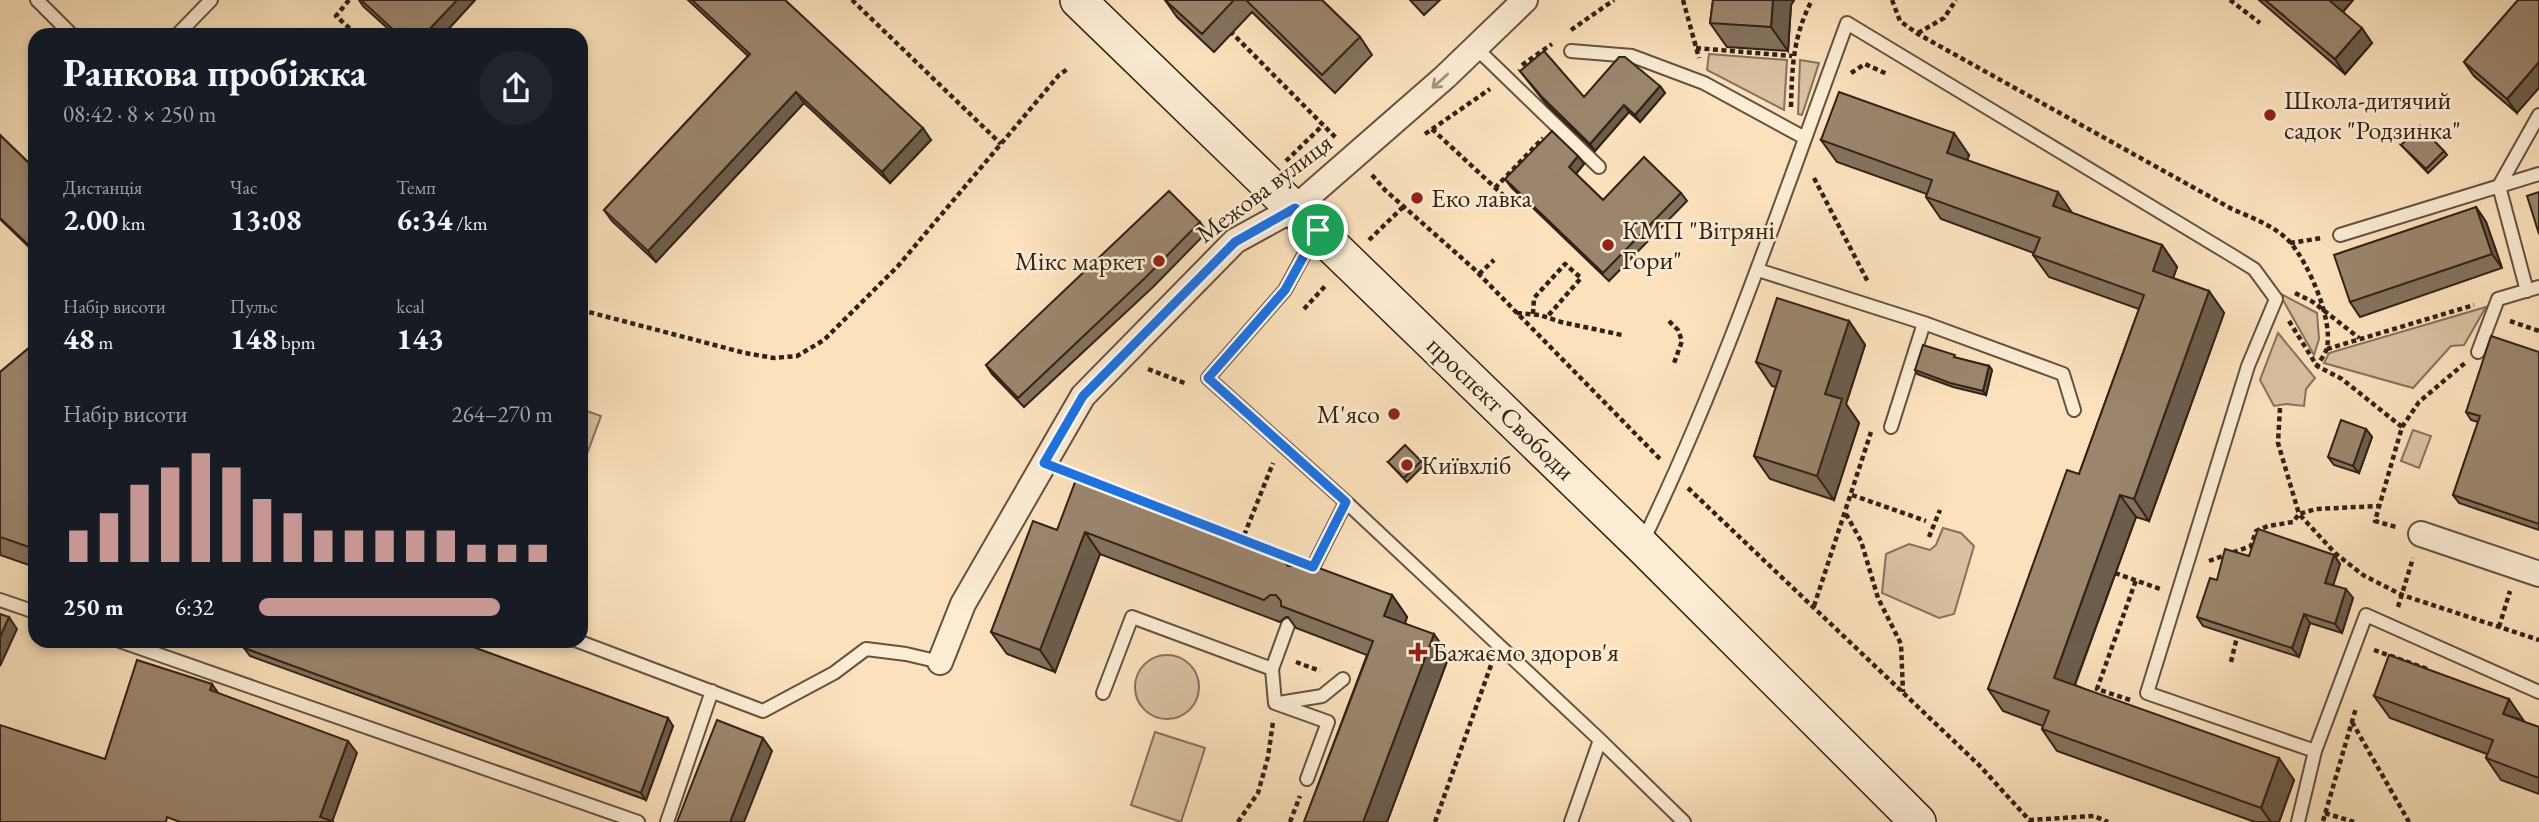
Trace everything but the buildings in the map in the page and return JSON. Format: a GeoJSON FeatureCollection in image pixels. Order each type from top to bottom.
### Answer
{"type":"FeatureCollection","features":[{"type":"Feature","properties":{"kind":"street","name":"проспект Свободи"},"geometry":{"type":"LineString","coordinates":[[1078,0],[1642,545],[1918,822]]}},
{"type":"Feature","properties":{"kind":"street","name":"Межова вулиця"},"geometry":{"type":"LineString","coordinates":[[940,662],[963,604],[1083,396],[1235,242],[1307,219],[1475,47],[1525,0]]}},
{"type":"Feature","properties":{"kind":"street"},"geometry":{"type":"LineString","coordinates":[[2420,534],[2528,570]]}},
{"type":"Feature","properties":{"kind":"lane"},"geometry":{"type":"LineString","coordinates":[[37,0],[65,28]]}},
{"type":"Feature","properties":{"kind":"lane"},"geometry":{"type":"LineString","coordinates":[[184,28],[211,0]]}},
{"type":"Feature","properties":{"kind":"lane"},"geometry":{"type":"LineString","coordinates":[[1642,545],[1675,475],[1758,270],[1847,23],[2234,256],[2254,269],[2276,299],[2248,366],[2147,693],[2315,751]]}},
{"type":"Feature","properties":{"kind":"lane"},"geometry":{"type":"LineString","coordinates":[[1475,47],[1599,167]]}},
{"type":"Feature","properties":{"kind":"lane"},"geometry":{"type":"LineString","coordinates":[[1571,51],[1632,56],[1644,60],[1704,83],[1805,138]]}},
{"type":"Feature","properties":{"kind":"lane"},"geometry":{"type":"LineString","coordinates":[[2477,352],[2498,299],[2533,289],[2498,186],[2539,115]]}},
{"type":"Feature","properties":{"kind":"lane"},"geometry":{"type":"LineString","coordinates":[[2340,235],[2539,174]]}},
{"type":"Feature","properties":{"kind":"lane"},"geometry":{"type":"LineString","coordinates":[[1307,219],[1285,290],[1208,378],[1346,502],[1600,740],[1671,817],[1684,822]]}},
{"type":"Feature","properties":{"kind":"lane"},"geometry":{"type":"LineString","coordinates":[[1758,270],[1924,323],[2063,374],[2074,410]]}},
{"type":"Feature","properties":{"kind":"lane"},"geometry":{"type":"LineString","coordinates":[[1891,427],[1924,323]]}},
{"type":"Feature","properties":{"kind":"lane"},"geometry":{"type":"LineString","coordinates":[[1307,580],[1346,502]]}},
{"type":"Feature","properties":{"kind":"lane"},"geometry":{"type":"LineString","coordinates":[[0,600],[28,610]]}},
{"type":"Feature","properties":{"kind":"lane"},"geometry":{"type":"LineString","coordinates":[[2298,822],[2315,751],[2366,615],[2539,692]]}},
{"type":"Feature","properties":{"kind":"lane"},"geometry":{"type":"LineString","coordinates":[[1103,693],[1132,617],[1272,669]]}},
{"type":"Feature","properties":{"kind":"lane"},"geometry":{"type":"LineString","coordinates":[[1275,703],[1272,669],[1288,625]]}},
{"type":"Feature","properties":{"kind":"lane"},"geometry":{"type":"LineString","coordinates":[[588,645],[763,711],[834,673],[866,649],[940,662]]}},
{"type":"Feature","properties":{"kind":"lane"},"geometry":{"type":"LineString","coordinates":[[140,648],[638,822]]}},
{"type":"Feature","properties":{"kind":"lane"},"geometry":{"type":"LineString","coordinates":[[1275,703],[1322,696],[1343,679]]}},
{"type":"Feature","properties":{"kind":"lane"},"geometry":{"type":"LineString","coordinates":[[667,822],[712,691]]}},
{"type":"Feature","properties":{"kind":"lane"},"geometry":{"type":"LineString","coordinates":[[1275,703],[1328,722],[1307,779]]}},
{"type":"Feature","properties":{"kind":"lane"},"geometry":{"type":"LineString","coordinates":[[1571,822],[1600,740]]}},
{"type":"Feature","properties":{"kind":"path"},"geometry":{"type":"LineString","coordinates":[[349,0],[336,16],[349,28]]}},
{"type":"Feature","properties":{"kind":"path"},"geometry":{"type":"LineString","coordinates":[[852,0],[1001,144]]}},
{"type":"Feature","properties":{"kind":"path"},"geometry":{"type":"LineString","coordinates":[[1683,0],[1701,67]]}},
{"type":"Feature","properties":{"kind":"path"},"geometry":{"type":"LineString","coordinates":[[1791,108],[1792,56],[1812,0]]}},
{"type":"Feature","properties":{"kind":"path"},"geometry":{"type":"LineString","coordinates":[[1892,0],[1900,21],[1918,34],[2232,209],[2263,222],[2291,243],[2311,278],[2328,324],[2327,349],[2317,366]]}},
{"type":"Feature","properties":{"kind":"path"},"geometry":{"type":"LineString","coordinates":[[1918,34],[1944,18],[1956,0]]}},
{"type":"Feature","properties":{"kind":"path"},"geometry":{"type":"LineString","coordinates":[[2230,0],[2260,23]]}},
{"type":"Feature","properties":{"kind":"path"},"geometry":{"type":"LineString","coordinates":[[1228,29],[1338,139]]}},
{"type":"Feature","properties":{"kind":"path"},"geometry":{"type":"LineString","coordinates":[[1696,48],[1792,56]]}},
{"type":"Feature","properties":{"kind":"path"},"geometry":{"type":"LineString","coordinates":[[1848,75],[1864,64],[1889,75]]}},
{"type":"Feature","properties":{"kind":"path"},"geometry":{"type":"LineString","coordinates":[[588,313],[745,353],[774,358],[797,356],[824,340],[898,266],[1059,75],[1069,68]]}},
{"type":"Feature","properties":{"kind":"path"},"geometry":{"type":"LineString","coordinates":[[1432,128],[1503,195]]}},
{"type":"Feature","properties":{"kind":"path"},"geometry":{"type":"LineString","coordinates":[[1495,187],[1551,129]]}},
{"type":"Feature","properties":{"kind":"path"},"geometry":{"type":"LineString","coordinates":[[1806,185],[1811,173],[1872,289],[1860,285]]}},
{"type":"Feature","properties":{"kind":"path"},"geometry":{"type":"LineString","coordinates":[[1385,190],[1479,274],[1675,475],[1979,765],[2029,821],[2094,816],[2108,822]]}},
{"type":"Feature","properties":{"kind":"path"},"geometry":{"type":"LineString","coordinates":[[2291,243],[2340,235]]}},
{"type":"Feature","properties":{"kind":"path"},"geometry":{"type":"LineString","coordinates":[[1479,274],[1494,260]]}},
{"type":"Feature","properties":{"kind":"path"},"geometry":{"type":"LineString","coordinates":[[1533,314],[1534,298],[1565,264],[1581,278],[1547,317]]}},
{"type":"Feature","properties":{"kind":"path"},"geometry":{"type":"LineString","coordinates":[[2263,282],[2276,284],[2313,302],[2360,338]]}},
{"type":"Feature","properties":{"kind":"path"},"geometry":{"type":"LineString","coordinates":[[2276,299],[2317,366],[2342,379],[2402,427]]}},
{"type":"Feature","properties":{"kind":"path"},"geometry":{"type":"LineString","coordinates":[[2327,349],[2498,299]]}},
{"type":"Feature","properties":{"kind":"path"},"geometry":{"type":"LineString","coordinates":[[1516,312],[1622,335]]}},
{"type":"Feature","properties":{"kind":"path"},"geometry":{"type":"LineString","coordinates":[[2491,313],[2539,331]]}},
{"type":"Feature","properties":{"kind":"path"},"geometry":{"type":"LineString","coordinates":[[1669,321],[1678,330],[1682,341],[1672,366]]}},
{"type":"Feature","properties":{"kind":"path"},"geometry":{"type":"LineString","coordinates":[[2392,626],[2420,534],[2375,521],[2402,427],[2419,402],[2477,352]]}},
{"type":"Feature","properties":{"kind":"path"},"geometry":{"type":"LineString","coordinates":[[1121,358],[1186,384]]}},
{"type":"Feature","properties":{"kind":"path"},"geometry":{"type":"LineString","coordinates":[[2280,408],[2278,443],[2299,514],[2352,568],[2402,595],[2539,640]]}},
{"type":"Feature","properties":{"kind":"path"},"geometry":{"type":"LineString","coordinates":[[1237,553],[1276,458]]}},
{"type":"Feature","properties":{"kind":"path"},"geometry":{"type":"LineString","coordinates":[[1044,463],[1197,522]]}},
{"type":"Feature","properties":{"kind":"path"},"geometry":{"type":"LineString","coordinates":[[1814,606],[1857,479]]}},
{"type":"Feature","properties":{"kind":"path"},"geometry":{"type":"LineString","coordinates":[[1852,495],[1926,521]]}},
{"type":"Feature","properties":{"kind":"path"},"geometry":{"type":"LineString","coordinates":[[2187,564],[2204,562],[2251,546],[2256,531],[2293,522],[2299,514],[2326,508],[2379,506]]}},
{"type":"Feature","properties":{"kind":"path"},"geometry":{"type":"LineString","coordinates":[[1929,537],[1940,510]]}},
{"type":"Feature","properties":{"kind":"path"},"geometry":{"type":"LineString","coordinates":[[1846,513],[1853,523],[1878,598],[1901,644],[1903,692]]}},
{"type":"Feature","properties":{"kind":"path"},"geometry":{"type":"LineString","coordinates":[[1236,537],[1249,542]]}},
{"type":"Feature","properties":{"kind":"path"},"geometry":{"type":"LineString","coordinates":[[2499,627],[2528,570]]}},
{"type":"Feature","properties":{"kind":"path"},"geometry":{"type":"LineString","coordinates":[[2115,573],[2168,592]]}},
{"type":"Feature","properties":{"kind":"path"},"geometry":{"type":"LineString","coordinates":[[2136,580],[2097,689],[2142,704],[2147,693]]}},
{"type":"Feature","properties":{"kind":"path"},"geometry":{"type":"LineString","coordinates":[[2231,662],[2237,637]]}},
{"type":"Feature","properties":{"kind":"path"},"geometry":{"type":"LineString","coordinates":[[2371,661],[2375,649],[2438,674]]}},
{"type":"Feature","properties":{"kind":"path"},"geometry":{"type":"LineString","coordinates":[[1435,822],[1493,660]]}},
{"type":"Feature","properties":{"kind":"path"},"geometry":{"type":"LineString","coordinates":[[2337,693],[2409,822]]}},
{"type":"Feature","properties":{"kind":"path"},"geometry":{"type":"LineString","coordinates":[[2322,822],[2359,698]]}},
{"type":"Feature","properties":{"kind":"path"},"geometry":{"type":"LineString","coordinates":[[1238,822],[1258,793],[1268,757],[1275,703]]}},
{"type":"Feature","properties":{"kind":"path"},"geometry":{"type":"LineString","coordinates":[[2325,814],[2354,822]]}},
{"type":"Feature","properties":{"kind":"shaded area"},"geometry":{"type":"Polygon","coordinates":[[[1709,54],[1787,60],[1784,110],[1707,70],[1709,54]]]}},
{"type":"Feature","properties":{"kind":"shaded area"},"geometry":{"type":"Polygon","coordinates":[[[1800,60],[1819,63],[1802,115],[1798,114],[1800,60]]]}},
{"type":"Feature","properties":{"kind":"shaded area"},"geometry":{"type":"Polygon","coordinates":[[[2279,293],[2317,313],[2319,339],[2314,355],[2279,293]]]}},
{"type":"Feature","properties":{"kind":"shaded area"},"geometry":{"type":"Polygon","coordinates":[[[2486,307],[2464,345],[2451,346],[2413,388],[2324,363],[2329,353],[2486,307]]]}},
{"type":"Feature","properties":{"kind":"shaded area"},"geometry":{"type":"Polygon","coordinates":[[[2278,333],[2315,378],[2306,389],[2304,406],[2274,406],[2260,380],[2278,333]]]}},
{"type":"Feature","properties":{"kind":"shaded area"},"geometry":{"type":"Polygon","coordinates":[[[588,411],[601,416],[588,451],[588,411]]]}},
{"type":"Feature","properties":{"kind":"shaded area"},"geometry":{"type":"Polygon","coordinates":[[[2413,430],[2431,436],[2419,468],[2401,461],[2413,430]]]}},
{"type":"Feature","properties":{"kind":"shaded area"},"geometry":{"type":"Polygon","coordinates":[[[1943,528],[1961,533],[1974,546],[1954,614],[1939,618],[1882,593],[1886,554],[1909,544],[1930,550],[1936,545],[1943,528]]]}},
{"type":"Feature","properties":{"kind":"shaded area"},"geometry":{"type":"Polygon","coordinates":[[[1167,655],[1190,664],[1199,687],[1190,710],[1167,719],[1144,710],[1135,687],[1144,664],[1167,655]]]}},
{"type":"Feature","properties":{"kind":"shaded area"},"geometry":{"type":"Polygon","coordinates":[[[1155,732],[1205,748],[1181,822],[1131,805],[1155,732]]]}},
{"type":"Feature","properties":{"kind":"place","name":"Школа-дитячий садок \"Родзинка\""},"geometry":{"type":"Point","coordinates":[2270,115]}},
{"type":"Feature","properties":{"kind":"place","name":"Еко лавка"},"geometry":{"type":"Point","coordinates":[1417,198]}},
{"type":"Feature","properties":{"kind":"place","name":"КМП \"Вітряні Гори\""},"geometry":{"type":"Point","coordinates":[1608,245]}},
{"type":"Feature","properties":{"kind":"place","name":"Мікс маркет"},"geometry":{"type":"Point","coordinates":[1159,261]}},
{"type":"Feature","properties":{"kind":"place","name":"М'ясо"},"geometry":{"type":"Point","coordinates":[1394,414]}},
{"type":"Feature","properties":{"kind":"place","name":"Київхліб"},"geometry":{"type":"Point","coordinates":[1407,465]}},
{"type":"Feature","properties":{"kind":"place","name":"Бажаємо здоров'я"},"geometry":{"type":"Point","coordinates":[1418,652]}},
{"type":"Feature","properties":{"kind":"route"},"geometry":{"type":"LineString","coordinates":[[1295,208],[1318,230],[1285,290],[1208,378],[1346,502],[1313,567],[1044,463],[1083,396],[1235,242],[1295,208]]}}]}
